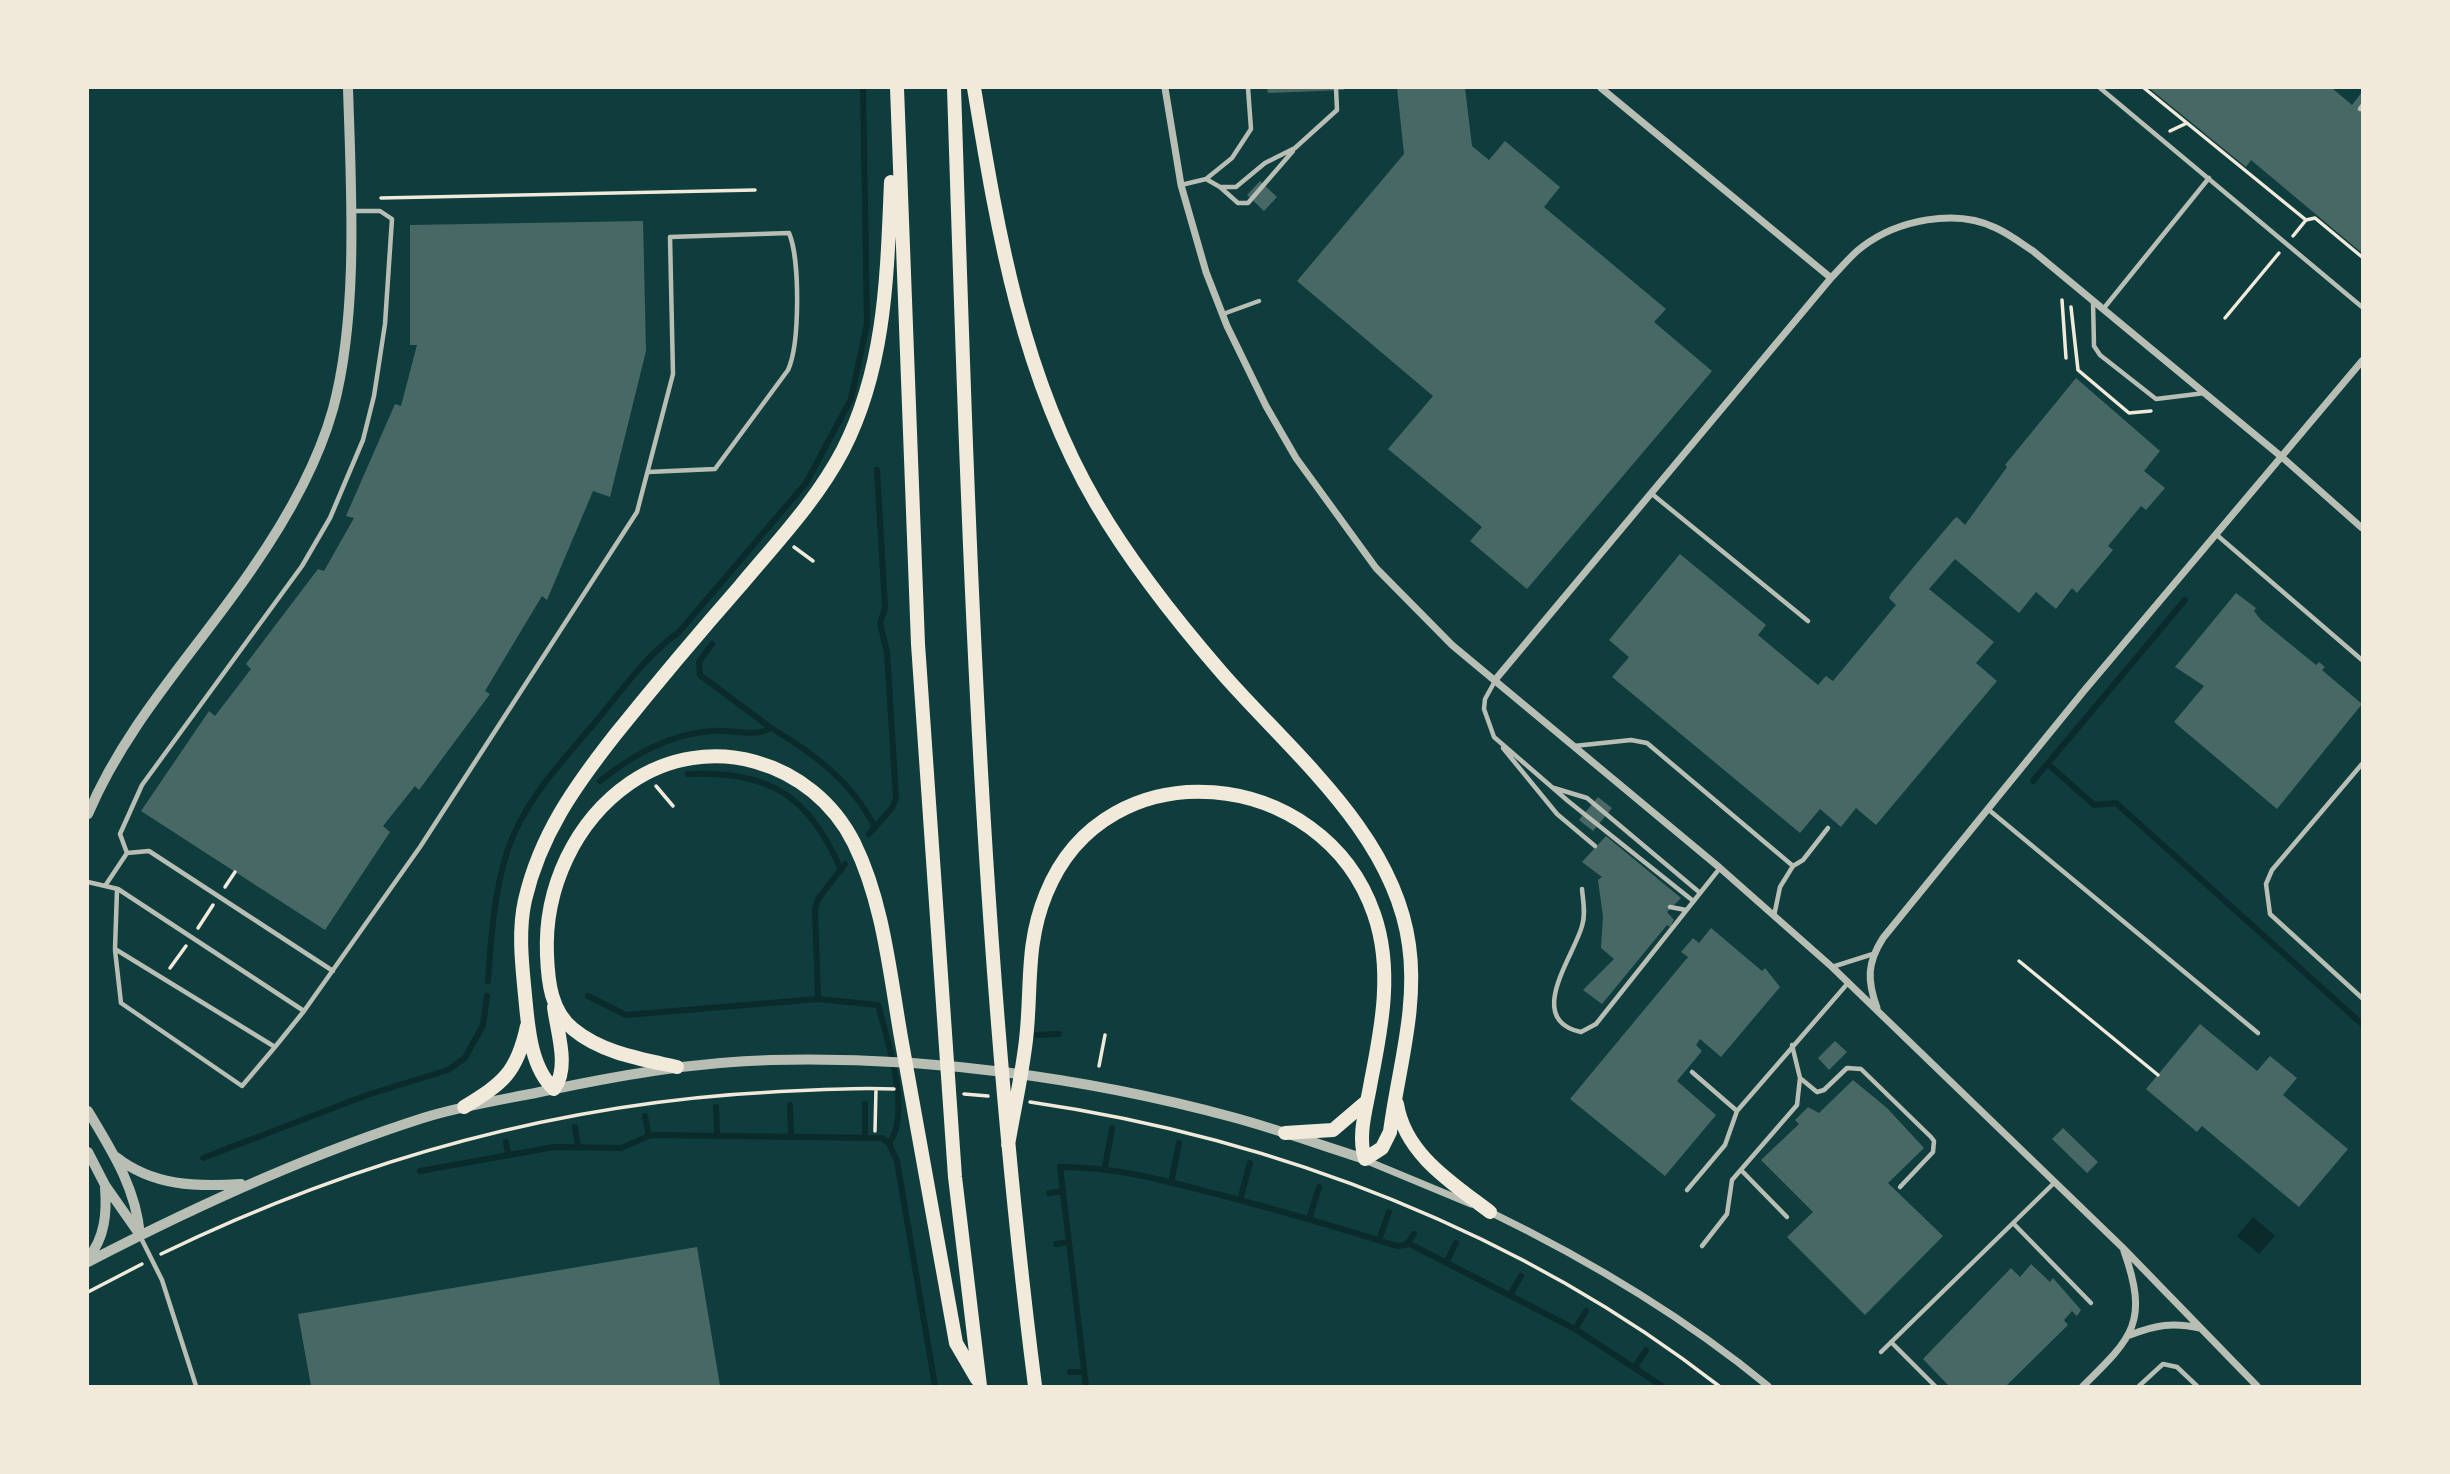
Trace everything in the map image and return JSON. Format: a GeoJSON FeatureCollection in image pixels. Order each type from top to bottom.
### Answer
{"type":"FeatureCollection","features":[{"type":"Feature","properties":{"kind":"highway"},"geometry":{"type":"LineString","coordinates":[[896,88],[887,284],[874,367],[866,396],[830,474],[781,537],[663,675],[571,791],[543,843],[524,902],[522,936],[528,1022],[537,1065],[554,1088],[560,1080],[562,1061],[546,943],[551,900],[572,846],[591,819],[622,789],[646,774],[677,761],[708,756],[762,762],[789,774],[817,793],[835,813],[854,843],[878,914],[956,1343],[980,1385]]}},
{"type":"Feature","properties":{"kind":"highway"},"geometry":{"type":"LineString","coordinates":[[896,88],[918,643],[955,1177],[980,1385]]}},
{"type":"Feature","properties":{"kind":"highway"},"geometry":{"type":"LineString","coordinates":[[954,88],[972,638],[993,976],[1035,1387]]}},
{"type":"Feature","properties":{"kind":"highway"},"geometry":{"type":"LineString","coordinates":[[974,88],[998,235],[1020,324],[1047,401],[1096,503],[1174,616],[1343,808],[1374,850],[1391,884],[1409,944],[1412,982],[1387,1139],[1376,1154],[1365,1159],[1362,1143],[1382,1013],[1385,973],[1381,939],[1362,884],[1349,864],[1314,828],[1286,811],[1254,798],[1189,791],[1126,809],[1098,826],[1062,866],[1046,893],[1033,934],[1028,972],[1026,1039],[1009,1145]]}},
{"type":"Feature","properties":{"kind":"highway"},"geometry":{"type":"LineString","coordinates":[[553,1006],[572,1028],[597,1044],[615,1052],[677,1067]]}},
{"type":"Feature","properties":{"kind":"highway"},"geometry":{"type":"LineString","coordinates":[[464,1107],[490,1091],[516,1066],[528,1022]]}},
{"type":"Feature","properties":{"kind":"highway"},"geometry":{"type":"LineString","coordinates":[[1395,1092],[1401,1125],[1412,1144],[1428,1162],[1490,1212]]}},
{"type":"Feature","properties":{"kind":"highway"},"geometry":{"type":"LineString","coordinates":[[1285,1133],[1333,1130],[1368,1100]]}},
{"type":"Feature","properties":{"kind":"street"},"geometry":{"type":"LineString","coordinates":[[88,814],[103,778],[137,722],[252,569],[287,514],[318,454],[333,408],[345,352],[351,211],[348,88]]}},
{"type":"Feature","properties":{"kind":"street"},"geometry":{"type":"LineString","coordinates":[[1165,88],[1181,185],[1206,272],[1222,314],[1266,407],[1296,458],[1351,537],[1408,602],[1452,645],[1720,868],[1832,967],[2122,1247],[2257,1387]]}},
{"type":"Feature","properties":{"kind":"street"},"geometry":{"type":"LineString","coordinates":[[1601,88],[1831,278]]}},
{"type":"Feature","properties":{"kind":"street"},"geometry":{"type":"LineString","coordinates":[[1495,680],[1831,278],[1861,247],[1926,219],[1958,219],[1994,227],[2033,251],[2206,393],[2362,528]]}},
{"type":"Feature","properties":{"kind":"street"},"geometry":{"type":"LineString","coordinates":[[1878,1012],[1868,974],[1873,954],[2083,692],[2218,536],[2362,361]]}},
{"type":"Feature","properties":{"kind":"street"},"geometry":{"type":"LineString","coordinates":[[88,1260],[248,1184],[380,1133],[464,1107],[677,1067],[771,1060],[877,1063],[976,1070],[1095,1087],[1191,1107],[1365,1159],[1490,1212],[1575,1256],[1656,1305],[1768,1387]]}},
{"type":"Feature","properties":{"kind":"street"},"geometry":{"type":"LineString","coordinates":[[88,1111],[116,1157],[136,1205],[140,1235]]}},
{"type":"Feature","properties":{"kind":"street"},"geometry":{"type":"LineString","coordinates":[[88,1152],[105,1185],[140,1235]]}},
{"type":"Feature","properties":{"kind":"street"},"geometry":{"type":"LineString","coordinates":[[116,1157],[139,1174],[161,1181],[200,1185],[248,1184]]}},
{"type":"Feature","properties":{"kind":"street"},"geometry":{"type":"LineString","coordinates":[[88,1260],[103,1231],[106,1211],[105,1185]]}},
{"type":"Feature","properties":{"kind":"street"},"geometry":{"type":"LineString","coordinates":[[2122,1247],[2134,1281],[2137,1310],[2130,1335]]}},
{"type":"Feature","properties":{"kind":"street"},"geometry":{"type":"LineString","coordinates":[[2083,1387],[2130,1335],[2154,1325],[2174,1322],[2200,1328]]}},
{"type":"Feature","properties":{"kind":"lane"},"geometry":{"type":"LineString","coordinates":[[1181,185],[1206,180],[1232,158],[1251,129],[1248,88]]}},
{"type":"Feature","properties":{"kind":"lane"},"geometry":{"type":"LineString","coordinates":[[1206,180],[1220,187],[1238,202],[1248,204],[1295,148],[1337,110],[1336,88]]}},
{"type":"Feature","properties":{"kind":"lane"},"geometry":{"type":"LineString","coordinates":[[2100,88],[2362,304]]}},
{"type":"Feature","properties":{"kind":"lane"},"geometry":{"type":"LineString","coordinates":[[1220,187],[1236,187],[1265,163],[1295,148]]}},
{"type":"Feature","properties":{"kind":"lane"},"geometry":{"type":"LineString","coordinates":[[2104,308],[2209,178]]}},
{"type":"Feature","properties":{"kind":"lane"},"geometry":{"type":"LineString","coordinates":[[127,853],[120,834],[142,785],[302,566],[330,518],[363,440],[385,324],[392,219],[380,211],[351,211]]}},
{"type":"Feature","properties":{"kind":"lane"},"geometry":{"type":"LineString","coordinates":[[117,889],[115,950],[121,1003],[243,1086],[333,971],[469,773],[637,512],[673,374],[670,237],[789,233],[794,246],[795,324],[793,358],[788,370],[715,469],[648,472]]}},
{"type":"Feature","properties":{"kind":"lane"},"geometry":{"type":"LineString","coordinates":[[2093,299],[2094,346],[2100,355],[2156,399],[2206,393]]}},
{"type":"Feature","properties":{"kind":"lane"},"geometry":{"type":"LineString","coordinates":[[1222,314],[1259,302]]}},
{"type":"Feature","properties":{"kind":"lane"},"geometry":{"type":"LineString","coordinates":[[1652,494],[1808,621]]}},
{"type":"Feature","properties":{"kind":"lane"},"geometry":{"type":"LineString","coordinates":[[2218,536],[2362,660]]}},
{"type":"Feature","properties":{"kind":"lane"},"geometry":{"type":"LineString","coordinates":[[1495,680],[1485,699],[1484,709],[1494,737],[1557,814],[1595,846]]}},
{"type":"Feature","properties":{"kind":"lane"},"geometry":{"type":"LineString","coordinates":[[1494,737],[1692,900]]}},
{"type":"Feature","properties":{"kind":"lane"},"geometry":{"type":"LineString","coordinates":[[1574,746],[1631,740],[1647,743],[1793,866]]}},
{"type":"Feature","properties":{"kind":"lane"},"geometry":{"type":"LineString","coordinates":[[2362,764],[2272,870],[2266,892],[2270,914],[2362,998]]}},
{"type":"Feature","properties":{"kind":"lane"},"geometry":{"type":"LineString","coordinates":[[1553,788],[1587,798],[1699,892]]}},
{"type":"Feature","properties":{"kind":"lane"},"geometry":{"type":"LineString","coordinates":[[1989,810],[2258,1033]]}},
{"type":"Feature","properties":{"kind":"lane"},"geometry":{"type":"LineString","coordinates":[[1774,917],[1780,887],[1793,866],[1803,860],[1828,828]]}},
{"type":"Feature","properties":{"kind":"lane"},"geometry":{"type":"LineString","coordinates":[[127,853],[149,851],[333,971]]}},
{"type":"Feature","properties":{"kind":"lane"},"geometry":{"type":"LineString","coordinates":[[106,887],[127,853]]}},
{"type":"Feature","properties":{"kind":"lane"},"geometry":{"type":"LineString","coordinates":[[1582,889],[1584,922],[1557,984],[1553,1002],[1565,1025],[1581,1032],[1596,1024],[1720,868]]}},
{"type":"Feature","properties":{"kind":"lane"},"geometry":{"type":"LineString","coordinates":[[88,882],[117,889],[304,1011]]}},
{"type":"Feature","properties":{"kind":"lane"},"geometry":{"type":"LineString","coordinates":[[1670,907],[1687,910]]}},
{"type":"Feature","properties":{"kind":"lane"},"geometry":{"type":"LineString","coordinates":[[115,950],[275,1047]]}},
{"type":"Feature","properties":{"kind":"lane"},"geometry":{"type":"LineString","coordinates":[[1832,967],[1873,954]]}},
{"type":"Feature","properties":{"kind":"lane"},"geometry":{"type":"LineString","coordinates":[[1687,1190],[1725,1145],[1737,1111],[1848,983]]}},
{"type":"Feature","properties":{"kind":"lane"},"geometry":{"type":"LineString","coordinates":[[1702,1246],[1723,1223],[1732,1180],[1790,1116],[1800,1094],[1800,1078],[1792,1045]]}},
{"type":"Feature","properties":{"kind":"lane"},"geometry":{"type":"LineString","coordinates":[[1800,1078],[1817,1092],[1824,1090],[1847,1068],[1861,1069],[1931,1137],[1934,1141],[1933,1152],[1900,1187]]}},
{"type":"Feature","properties":{"kind":"lane"},"geometry":{"type":"LineString","coordinates":[[1692,1072],[1737,1111]]}},
{"type":"Feature","properties":{"kind":"lane"},"geometry":{"type":"LineString","coordinates":[[1741,1170],[1787,1217]]}},
{"type":"Feature","properties":{"kind":"lane"},"geometry":{"type":"LineString","coordinates":[[1881,1352],[2055,1182]]}},
{"type":"Feature","properties":{"kind":"lane"},"geometry":{"type":"LineString","coordinates":[[2012,1223],[2091,1303]]}},
{"type":"Feature","properties":{"kind":"lane"},"geometry":{"type":"LineString","coordinates":[[140,1235],[152,1259],[196,1387]]}},
{"type":"Feature","properties":{"kind":"lane"},"geometry":{"type":"LineString","coordinates":[[1891,1342],[1935,1387]]}},
{"type":"Feature","properties":{"kind":"lane"},"geometry":{"type":"LineString","coordinates":[[2139,1387],[2163,1364],[2177,1367],[2197,1387]]}},
{"type":"Feature","properties":{"kind":"path"},"geometry":{"type":"LineString","coordinates":[[2144,88],[2306,220]]}},
{"type":"Feature","properties":{"kind":"path"},"geometry":{"type":"LineString","coordinates":[[2158,136],[2188,123]]}},
{"type":"Feature","properties":{"kind":"path"},"geometry":{"type":"LineString","coordinates":[[351,199],[755,190]]}},
{"type":"Feature","properties":{"kind":"path"},"geometry":{"type":"LineString","coordinates":[[2225,318],[2306,220],[2315,218],[2362,257]]}},
{"type":"Feature","properties":{"kind":"path"},"geometry":{"type":"LineString","coordinates":[[2062,300],[2066,358]]}},
{"type":"Feature","properties":{"kind":"path"},"geometry":{"type":"LineString","coordinates":[[781,537],[813,561]]}},
{"type":"Feature","properties":{"kind":"path"},"geometry":{"type":"LineString","coordinates":[[646,774],[673,806]]}},
{"type":"Feature","properties":{"kind":"path"},"geometry":{"type":"LineString","coordinates":[[2019,961],[2158,1074]]}},
{"type":"Feature","properties":{"kind":"path"},"geometry":{"type":"LineString","coordinates":[[1099,1066],[1105,1035]]}},
{"type":"Feature","properties":{"kind":"path"},"geometry":{"type":"LineString","coordinates":[[88,1292],[152,1259],[304,1191],[383,1163],[479,1135],[660,1100],[877,1089],[876,1131]]}},
{"type":"Feature","properties":{"kind":"path"},"geometry":{"type":"LineString","coordinates":[[1098,1112],[1265,1154],[1428,1214],[1490,1243],[1578,1292],[1675,1354],[1720,1387]]}},
{"type":"Feature","properties":{"kind":"water"},"geometry":{"type":"Polygon","coordinates":[[[2253,1217],[2275,1236],[2259,1254],[2237,1236],[2253,1217]]]}},
{"type":"Feature","properties":{"kind":"building"},"geometry":{"type":"Polygon","coordinates":[[[1267,88],[1344,88],[1344,90],[1268,93],[1267,88]]]}},
{"type":"Feature","properties":{"kind":"building"},"geometry":{"type":"Polygon","coordinates":[[[1397,88],[1465,88],[1472,146],[1489,160],[1505,141],[1560,187],[1544,207],[1666,309],[1654,322],[1712,371],[1527,589],[1470,541],[1482,527],[1388,449],[1433,396],[1297,281],[1404,154],[1397,88]]]}},
{"type":"Feature","properties":{"kind":"building"},"geometry":{"type":"Polygon","coordinates":[[[2149,88],[2332,88],[2352,105],[2362,92],[2362,253],[2251,160],[2246,167],[2149,88]]]}},
{"type":"Feature","properties":{"kind":"building"},"geometry":{"type":"Polygon","coordinates":[[[1260,181],[1277,197],[1264,211],[1247,195],[1260,181]]]}},
{"type":"Feature","properties":{"kind":"building"},"geometry":{"type":"Polygon","coordinates":[[[643,221],[646,351],[610,497],[593,491],[547,600],[542,596],[485,691],[490,694],[419,790],[415,786],[383,826],[390,832],[325,930],[141,811],[209,711],[215,716],[251,669],[246,664],[318,569],[324,571],[354,518],[346,516],[395,404],[401,406],[417,345],[410,345],[410,225],[643,221]]]}},
{"type":"Feature","properties":{"kind":"building"},"geometry":{"type":"Polygon","coordinates":[[[2076,378],[2160,451],[2144,471],[2165,488],[2146,510],[2141,506],[2108,546],[2113,550],[2077,593],[2072,588],[2056,609],[2036,592],[2019,613],[1955,559],[1929,589],[1994,642],[1976,663],[1997,681],[1876,825],[1856,808],[1841,827],[1820,809],[1800,833],[1612,677],[1629,657],[1609,640],[1680,554],[1766,625],[1758,635],[1818,685],[1826,676],[1833,681],[1896,605],[1889,598],[1891,594],[1954,519],[1957,517],[1965,525],[2007,467],[2005,465],[2076,378]]]}},
{"type":"Feature","properties":{"kind":"building"},"geometry":{"type":"Polygon","coordinates":[[[2236,593],[2256,608],[2254,611],[2261,620],[2316,665],[2319,662],[2325,667],[2322,670],[2362,704],[2277,809],[2174,722],[2204,686],[2175,667],[2236,593]]]}},
{"type":"Feature","properties":{"kind":"building"},"geometry":{"type":"Polygon","coordinates":[[[1598,797],[1612,808],[1593,831],[1579,820],[1598,797]]]}},
{"type":"Feature","properties":{"kind":"building"},"geometry":{"type":"Polygon","coordinates":[[[1606,836],[1681,898],[1667,912],[1674,920],[1670,927],[1667,925],[1602,1004],[1583,990],[1614,959],[1601,948],[1603,917],[1598,880],[1602,877],[1582,862],[1606,836]]]}},
{"type":"Feature","properties":{"kind":"building"},"geometry":{"type":"Polygon","coordinates":[[[1711,928],[1762,971],[1765,968],[1780,987],[1721,1057],[1700,1039],[1696,1045],[1702,1051],[1677,1081],[1716,1115],[1665,1176],[1570,1099],[1688,957],[1681,952],[1693,938],[1699,943],[1711,928]]]}},
{"type":"Feature","properties":{"kind":"building"},"geometry":{"type":"Polygon","coordinates":[[[2200,1024],[2257,1071],[2270,1056],[2297,1078],[2283,1095],[2348,1149],[2299,1207],[2202,1126],[2197,1132],[2146,1089],[2200,1024]]]}},
{"type":"Feature","properties":{"kind":"building"},"geometry":{"type":"Polygon","coordinates":[[[1835,1041],[1847,1052],[1829,1070],[1818,1058],[1835,1041]]]}},
{"type":"Feature","properties":{"kind":"building"},"geometry":{"type":"Polygon","coordinates":[[[1853,1080],[1887,1108],[1924,1148],[1888,1183],[1943,1236],[1865,1315],[1787,1237],[1813,1212],[1761,1160],[1799,1124],[1795,1120],[1808,1107],[1819,1113],[1853,1080]]]}},
{"type":"Feature","properties":{"kind":"building"},"geometry":{"type":"Polygon","coordinates":[[[2063,1128],[2098,1162],[2087,1173],[2052,1139],[2063,1128]]]}},
{"type":"Feature","properties":{"kind":"building"},"geometry":{"type":"Polygon","coordinates":[[[697,1247],[720,1386],[311,1386],[298,1314],[697,1247]]]}},
{"type":"Feature","properties":{"kind":"building"},"geometry":{"type":"Polygon","coordinates":[[[2031,1264],[2050,1282],[2053,1278],[2081,1310],[2077,1316],[2072,1311],[2064,1320],[2068,1325],[2006,1386],[1949,1386],[1923,1359],[2011,1268],[2020,1277],[2031,1264]]]}},
{"type":"Feature","properties":{"kind":"waterway"},"geometry":{"type":"LineString","coordinates":[[488,981],[499,881],[515,831],[535,796],[636,672],[679,632],[806,483],[851,399],[867,324],[863,88]]}},
{"type":"Feature","properties":{"kind":"waterway"},"geometry":{"type":"LineString","coordinates":[[869,834],[892,808],[896,798],[887,652],[880,623],[885,608],[877,470]]}},
{"type":"Feature","properties":{"kind":"waterway"},"geometry":{"type":"LineString","coordinates":[[2033,781],[2185,600]]}},
{"type":"Feature","properties":{"kind":"waterway"},"geometry":{"type":"LineString","coordinates":[[712,644],[699,662],[700,675],[771,728]]}},
{"type":"Feature","properties":{"kind":"waterway"},"geometry":{"type":"LineString","coordinates":[[600,781],[652,747],[681,736],[712,731],[750,733],[771,728],[817,758],[844,783],[875,828]]}},
{"type":"Feature","properties":{"kind":"waterway"},"geometry":{"type":"LineString","coordinates":[[2048,764],[2094,805],[2116,803],[2362,1024]]}},
{"type":"Feature","properties":{"kind":"waterway"},"geometry":{"type":"LineString","coordinates":[[688,774],[742,777],[764,783],[783,793],[800,806],[815,823],[841,870]]}},
{"type":"Feature","properties":{"kind":"waterway"},"geometry":{"type":"LineString","coordinates":[[818,999],[815,910],[818,899],[845,864]]}},
{"type":"Feature","properties":{"kind":"waterway"},"geometry":{"type":"LineString","coordinates":[[203,1158],[367,1095],[448,1070],[465,1058],[483,1025],[487,996]]}},
{"type":"Feature","properties":{"kind":"waterway"},"geometry":{"type":"LineString","coordinates":[[588,996],[626,1015],[818,999],[878,1005],[898,1095],[896,1130],[889,1143]]}},
{"type":"Feature","properties":{"kind":"waterway"},"geometry":{"type":"LineString","coordinates":[[1036,1035],[1059,1034]]}},
{"type":"Feature","properties":{"kind":"waterway"},"geometry":{"type":"LineString","coordinates":[[865,1104],[865,1136]]}},
{"type":"Feature","properties":{"kind":"waterway"},"geometry":{"type":"LineString","coordinates":[[790,1105],[791,1136]]}},
{"type":"Feature","properties":{"kind":"waterway"},"geometry":{"type":"LineString","coordinates":[[716,1107],[717,1136]]}},
{"type":"Feature","properties":{"kind":"waterway"},"geometry":{"type":"LineString","coordinates":[[645,1116],[649,1136]]}},
{"type":"Feature","properties":{"kind":"waterway"},"geometry":{"type":"LineString","coordinates":[[575,1127],[578,1147]]}},
{"type":"Feature","properties":{"kind":"waterway"},"geometry":{"type":"LineString","coordinates":[[1105,1167],[1112,1128]]}},
{"type":"Feature","properties":{"kind":"waterway"},"geometry":{"type":"LineString","coordinates":[[420,1171],[554,1147],[621,1148],[651,1135],[882,1138],[889,1143],[897,1161],[935,1386]]}},
{"type":"Feature","properties":{"kind":"waterway"},"geometry":{"type":"LineString","coordinates":[[506,1142],[508,1154]]}},
{"type":"Feature","properties":{"kind":"waterway"},"geometry":{"type":"LineString","coordinates":[[1171,1183],[1179,1143]]}},
{"type":"Feature","properties":{"kind":"waterway"},"geometry":{"type":"LineString","coordinates":[[1240,1200],[1250,1163]]}},
{"type":"Feature","properties":{"kind":"waterway"},"geometry":{"type":"LineString","coordinates":[[1086,1386],[1060,1167],[1101,1169],[1158,1179],[1285,1212],[1397,1246],[1406,1245],[1414,1234]]}},
{"type":"Feature","properties":{"kind":"waterway"},"geometry":{"type":"LineString","coordinates":[[1309,1219],[1319,1187]]}},
{"type":"Feature","properties":{"kind":"waterway"},"geometry":{"type":"LineString","coordinates":[[1049,1193],[1063,1191]]}},
{"type":"Feature","properties":{"kind":"waterway"},"geometry":{"type":"LineString","coordinates":[[1379,1240],[1389,1212]]}},
{"type":"Feature","properties":{"kind":"waterway"},"geometry":{"type":"LineString","coordinates":[[1056,1244],[1069,1242]]}},
{"type":"Feature","properties":{"kind":"waterway"},"geometry":{"type":"LineString","coordinates":[[1408,1243],[1575,1329],[1662,1386]]}},
{"type":"Feature","properties":{"kind":"waterway"},"geometry":{"type":"LineString","coordinates":[[1446,1263],[1456,1243]]}},
{"type":"Feature","properties":{"kind":"waterway"},"geometry":{"type":"LineString","coordinates":[[1510,1295],[1521,1276]]}},
{"type":"Feature","properties":{"kind":"waterway"},"geometry":{"type":"LineString","coordinates":[[1575,1329],[1586,1311]]}},
{"type":"Feature","properties":{"kind":"waterway"},"geometry":{"type":"LineString","coordinates":[[1635,1367],[1646,1350]]}},
{"type":"Feature","properties":{"kind":"waterway"},"geometry":{"type":"LineString","coordinates":[[1070,1372],[1084,1372]]}}]}
